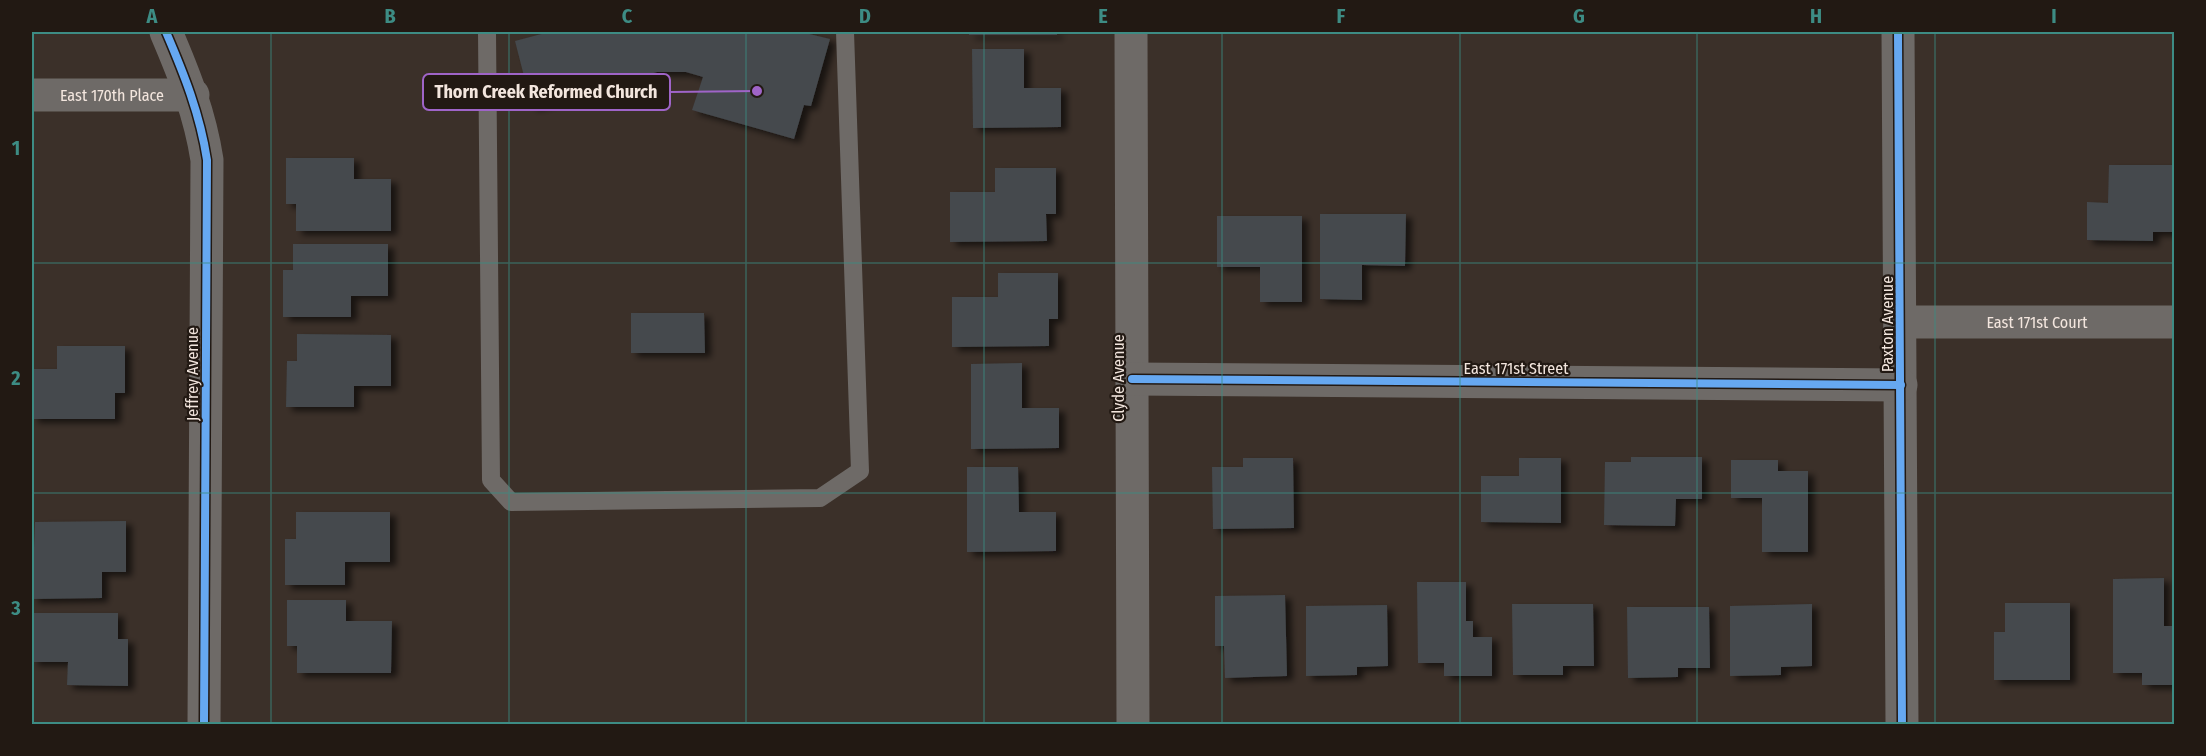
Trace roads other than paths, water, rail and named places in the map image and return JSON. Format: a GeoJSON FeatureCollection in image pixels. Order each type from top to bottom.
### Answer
{"type":"FeatureCollection","features":[{"type":"Feature","properties":{"kind":"street","name":"Jeffrey Avenue"},"geometry":{"type":"LineString","coordinates":[[166,32],[193,95],[202,124],[207,160],[204,724]]}},
{"type":"Feature","properties":{"kind":"street","name":"Clyde Avenue"},"geometry":{"type":"LineString","coordinates":[[1131,32],[1133,724]]}},
{"type":"Feature","properties":{"kind":"street","name":"Paxton Avenue"},"geometry":{"type":"LineString","coordinates":[[1898,32],[1902,724]]}},
{"type":"Feature","properties":{"kind":"street","name":"East 170th Place"},"geometry":{"type":"LineString","coordinates":[[32,95],[193,95]]}},
{"type":"Feature","properties":{"kind":"street","name":"East 171st Court"},"geometry":{"type":"LineString","coordinates":[[1901,322],[2175,322]]}},
{"type":"Feature","properties":{"kind":"street","name":"East 171st Street"},"geometry":{"type":"LineString","coordinates":[[1132,379],[1901,385]]}},
{"type":"Feature","properties":{"kind":"lane"},"geometry":{"type":"LineString","coordinates":[[487,32],[491,480],[511,502],[820,498],[860,471],[845,32]]}},
{"type":"Feature","properties":{"kind":"place","name":"Thorn Creek Reformed Church"},"geometry":{"type":"Point","coordinates":[757,91]}}]}
